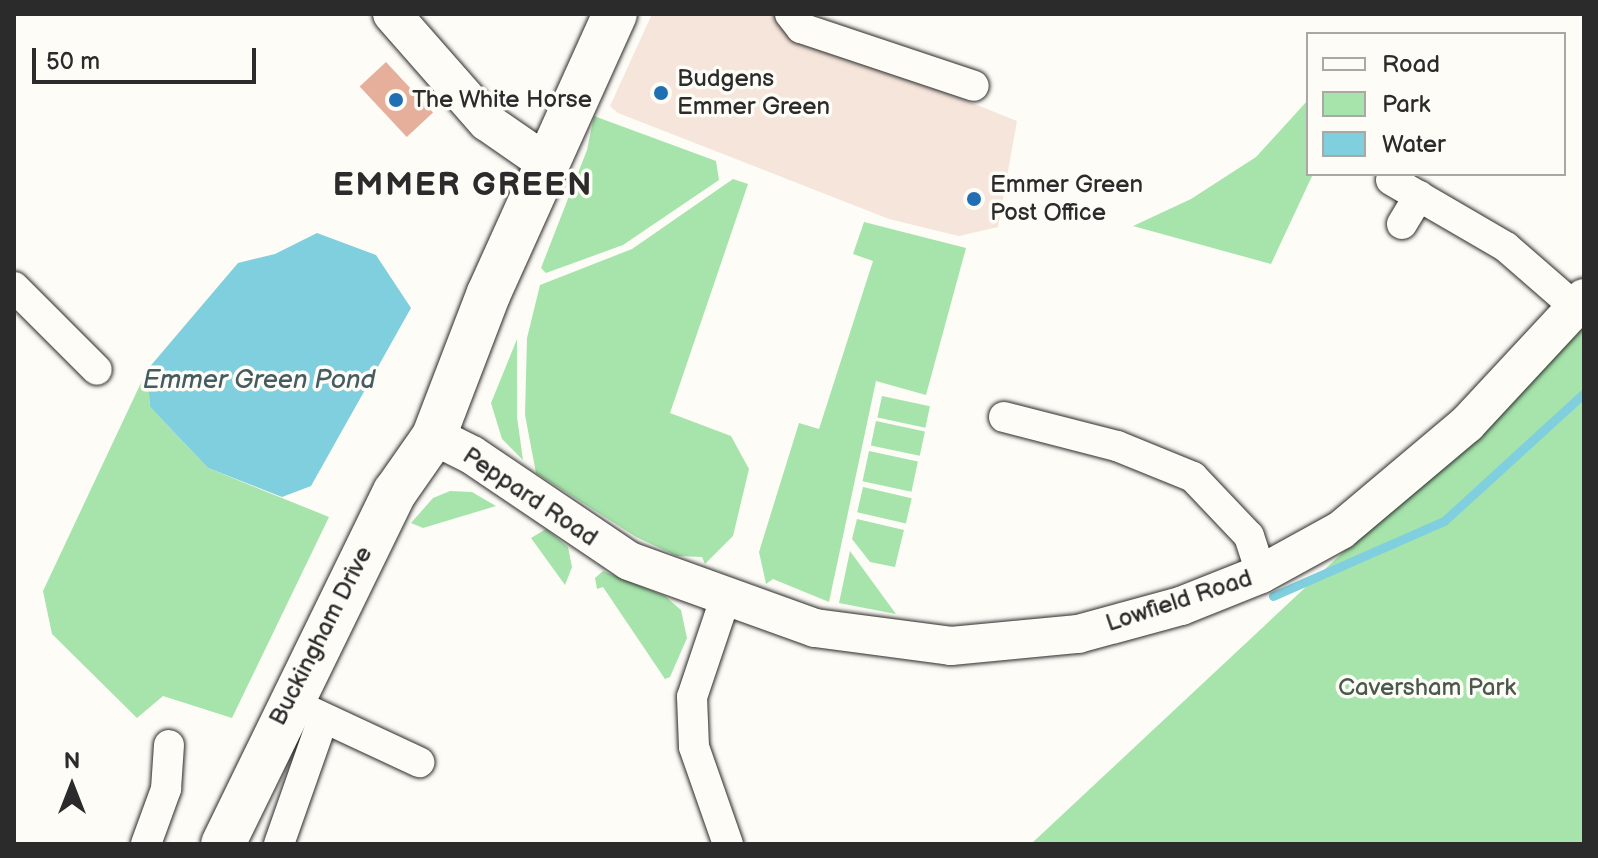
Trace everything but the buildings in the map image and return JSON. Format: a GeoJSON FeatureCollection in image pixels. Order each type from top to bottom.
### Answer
{"type":"FeatureCollection","features":[{"type":"Feature","properties":{"kind":"main road","name":"Peppard Road"},"geometry":{"type":"LineString","coordinates":[[434,436],[615,14]]}},
{"type":"Feature","properties":{"kind":"main road","name":"Buckingham Drive"},"geometry":{"type":"LineString","coordinates":[[223,844],[305,712],[395,492],[434,436]]}},
{"type":"Feature","properties":{"kind":"street"},"geometry":{"type":"LineString","coordinates":[[392,14],[487,122],[549,165]]}},
{"type":"Feature","properties":{"kind":"street"},"geometry":{"type":"LineString","coordinates":[[790,14],[801,28],[974,86]]}},
{"type":"Feature","properties":{"kind":"street"},"geometry":{"type":"LineString","coordinates":[[1391,180],[1506,247],[1580,302]]}},
{"type":"Feature","properties":{"kind":"street"},"geometry":{"type":"LineString","coordinates":[[1402,224],[1419,196]]}},
{"type":"Feature","properties":{"kind":"street"},"geometry":{"type":"LineString","coordinates":[[14,287],[97,370]]}},
{"type":"Feature","properties":{"kind":"street","name":"Lowfield Road"},"geometry":{"type":"LineString","coordinates":[[725,599],[827,631],[951,646],[1078,634],[1181,606],[1261,574],[1341,530],[1467,424],[1580,302]]}},
{"type":"Feature","properties":{"kind":"street"},"geometry":{"type":"LineString","coordinates":[[1004,417],[1117,446],[1193,477],[1249,536],[1261,574]]}},
{"type":"Feature","properties":{"kind":"street","name":"Peppard Road"},"geometry":{"type":"LineString","coordinates":[[434,436],[472,455],[629,561],[725,599]]}},
{"type":"Feature","properties":{"kind":"street"},"geometry":{"type":"LineString","coordinates":[[725,599],[692,697],[694,747],[728,844]]}},
{"type":"Feature","properties":{"kind":"street"},"geometry":{"type":"LineString","coordinates":[[279,844],[305,712],[419,762]]}},
{"type":"Feature","properties":{"kind":"street"},"geometry":{"type":"LineString","coordinates":[[146,844],[166,789],[169,745]]}},
{"type":"Feature","properties":{"kind":"shaded area"},"geometry":{"type":"Polygon","coordinates":[[[652,14],[779,14],[796,33],[1017,121],[998,227],[959,236],[889,219],[618,113],[610,106],[652,14]]]}},
{"type":"Feature","properties":{"kind":"green space"},"geometry":{"type":"Polygon","coordinates":[[[1306,102],[1306,176],[1312,176],[1271,264],[1133,226],[1191,199],[1256,157],[1306,102]]]}},
{"type":"Feature","properties":{"kind":"green space"},"geometry":{"type":"Polygon","coordinates":[[[594,116],[716,161],[719,180],[623,245],[546,273],[541,268],[587,150],[594,116]]]}},
{"type":"Feature","properties":{"kind":"green space"},"geometry":{"type":"Polygon","coordinates":[[[733,179],[748,184],[670,413],[731,436],[749,469],[733,536],[705,564],[702,557],[677,556],[636,537],[536,473],[525,415],[527,338],[540,285],[632,249],[733,179]]]}},
{"type":"Feature","properties":{"kind":"green space"},"geometry":{"type":"Polygon","coordinates":[[[864,222],[966,248],[926,395],[876,381],[829,602],[773,579],[766,584],[759,552],[799,423],[819,429],[873,261],[853,254],[864,222]]]}},
{"type":"Feature","properties":{"kind":"green space","name":"Caversham Park"},"geometry":{"type":"Polygon","coordinates":[[[1584,327],[1584,844],[1031,844],[1584,327]]]}},
{"type":"Feature","properties":{"kind":"green space"},"geometry":{"type":"Polygon","coordinates":[[[517,339],[517,417],[523,460],[502,439],[491,403],[517,339]]]}},
{"type":"Feature","properties":{"kind":"green space"},"geometry":{"type":"Polygon","coordinates":[[[147,370],[150,407],[208,468],[329,517],[232,718],[163,696],[137,718],[52,634],[43,591],[147,370]]]}},
{"type":"Feature","properties":{"kind":"green space"},"geometry":{"type":"Polygon","coordinates":[[[882,396],[930,406],[925,428],[877,418],[882,396]]]}},
{"type":"Feature","properties":{"kind":"green space"},"geometry":{"type":"Polygon","coordinates":[[[876,421],[925,431],[920,456],[871,445],[876,421]]]}},
{"type":"Feature","properties":{"kind":"green space"},"geometry":{"type":"Polygon","coordinates":[[[869,451],[918,461],[911,492],[863,481],[869,451]]]}},
{"type":"Feature","properties":{"kind":"green space"},"geometry":{"type":"Polygon","coordinates":[[[863,487],[912,498],[906,524],[857,512],[863,487]]]}},
{"type":"Feature","properties":{"kind":"green space"},"geometry":{"type":"Polygon","coordinates":[[[450,491],[472,492],[496,506],[423,528],[411,523],[433,498],[450,491]]]}},
{"type":"Feature","properties":{"kind":"green space"},"geometry":{"type":"Polygon","coordinates":[[[857,519],[904,530],[895,567],[870,562],[852,539],[857,519]]]}},
{"type":"Feature","properties":{"kind":"green space"},"geometry":{"type":"Polygon","coordinates":[[[546,529],[568,547],[572,567],[565,585],[531,538],[546,529]]]}},
{"type":"Feature","properties":{"kind":"green space"},"geometry":{"type":"Polygon","coordinates":[[[850,551],[896,614],[839,603],[850,551]]]}},
{"type":"Feature","properties":{"kind":"green space"},"geometry":{"type":"Polygon","coordinates":[[[603,571],[665,596],[681,610],[687,638],[670,677],[665,679],[603,587],[597,589],[595,578],[603,571]]]}},
{"type":"Feature","properties":{"kind":"water","name":"Emmer Green Pond"},"geometry":{"type":"Polygon","coordinates":[[[317,233],[376,255],[411,308],[311,486],[282,497],[208,468],[150,407],[147,370],[238,263],[275,254],[317,233]]]}},
{"type":"Feature","properties":{"kind":"waterway"},"geometry":{"type":"LineString","coordinates":[[1273,596],[1444,521],[1584,393]]}},
{"type":"Feature","properties":{"kind":"place","name":"Budgens Emmer Green"},"geometry":{"type":"Point","coordinates":[661,93]}},
{"type":"Feature","properties":{"kind":"place","name":"The White Horse"},"geometry":{"type":"Point","coordinates":[396,100]}},
{"type":"Feature","properties":{"kind":"place","name":"Emmer Green Post Office"},"geometry":{"type":"Point","coordinates":[974,199]}},
{"type":"Feature","properties":{"kind":"district","name":"EMMER GREEN"},"geometry":{"type":"Point","coordinates":[463,186]}}]}
